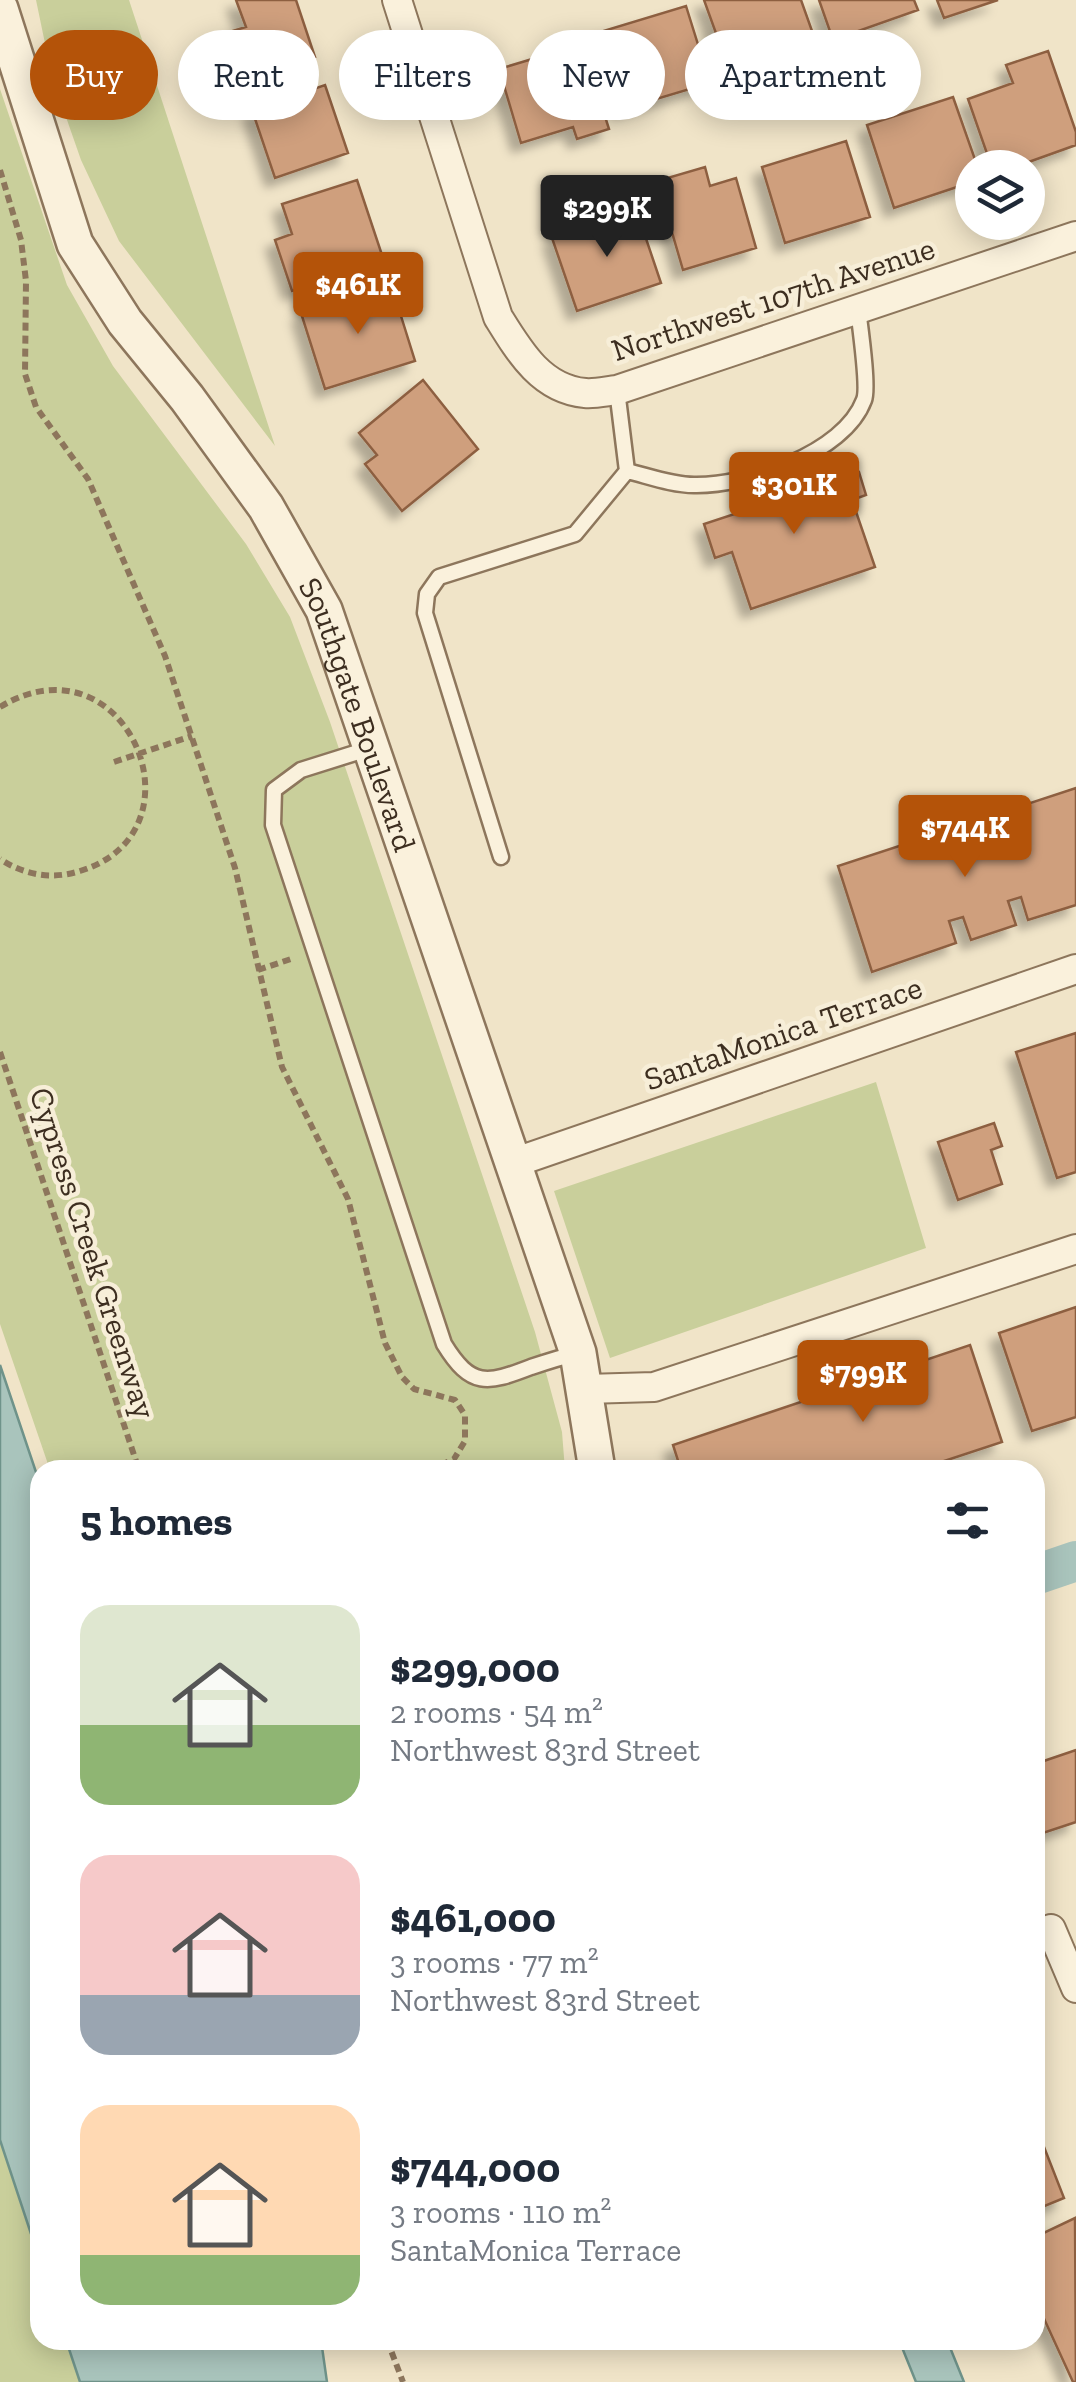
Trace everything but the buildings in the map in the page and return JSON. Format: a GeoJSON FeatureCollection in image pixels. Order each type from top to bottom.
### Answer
{"type":"FeatureCollection","features":[{"type":"Feature","properties":{"kind":"street","name":"Northwest 107th Avenue"},"geometry":{"type":"LineString","coordinates":[[399,1],[498,317],[521,356],[548,381],[584,393],[617,390],[1076,236]]}},
{"type":"Feature","properties":{"kind":"street","name":"Southgate Boulevard"},"geometry":{"type":"LineString","coordinates":[[1,7],[75,244],[124,322],[187,398],[266,507],[324,610],[578,1353],[596,1460]]}},
{"type":"Feature","properties":{"kind":"street","name":"SantaMonica Terrace"},"geometry":{"type":"LineString","coordinates":[[513,1163],[1076,970]]}},
{"type":"Feature","properties":{"kind":"street"},"geometry":{"type":"LineString","coordinates":[[586,1389],[654,1387],[1076,1249]]}},
{"type":"Feature","properties":{"kind":"street"},"geometry":{"type":"LineString","coordinates":[[1054,1928],[1076,1988]]}},
{"type":"Feature","properties":{"kind":"lane"},"geometry":{"type":"LineString","coordinates":[[627,472],[689,486],[729,484],[800,459],[840,435],[866,398],[858,309]]}},
{"type":"Feature","properties":{"kind":"lane"},"geometry":{"type":"LineString","coordinates":[[501,858],[425,613],[427,594],[439,577],[575,534],[627,472],[617,390]]}},
{"type":"Feature","properties":{"kind":"lane"},"geometry":{"type":"LineString","coordinates":[[372,748],[301,770],[274,790],[272,825],[444,1344],[458,1368],[478,1380],[503,1380],[578,1353]]}},
{"type":"Feature","properties":{"kind":"path"},"geometry":{"type":"LineString","coordinates":[[0,170],[23,254],[24,374],[36,407],[88,479],[165,656],[235,868],[282,1067],[348,1199],[385,1342],[402,1377],[414,1389],[455,1400],[465,1414],[466,1440],[452,1460]]}},
{"type":"Feature","properties":{"kind":"path"},"geometry":{"type":"LineString","coordinates":[[0,707],[32,692],[52,690],[90,697],[107,706],[134,735],[147,780],[144,806],[133,831],[116,852],[94,867],[68,875],[41,876],[0,859]]}},
{"type":"Feature","properties":{"kind":"path"},"geometry":{"type":"LineString","coordinates":[[114,762],[192,736]]}},
{"type":"Feature","properties":{"kind":"path"},"geometry":{"type":"LineString","coordinates":[[258,970],[314,952]]}},
{"type":"Feature","properties":{"kind":"path","name":"Cypress Creek Greenway"},"geometry":{"type":"LineString","coordinates":[[0,1052],[136,1460]]}},
{"type":"Feature","properties":{"kind":"path"},"geometry":{"type":"LineString","coordinates":[[391,2350],[403,2382]]}},
{"type":"Feature","properties":{"kind":"green space"},"geometry":{"type":"Polygon","coordinates":[[[36,0],[129,0],[139,30],[42,30],[36,0]]]}},
{"type":"Feature","properties":{"kind":"green space"},"geometry":{"type":"Polygon","coordinates":[[[0,89],[67,285],[113,366],[246,544],[290,617],[330,722],[535,1332],[562,1432],[564,1460],[47,1460],[0,1324],[0,89]]]}},
{"type":"Feature","properties":{"kind":"green space"},"geometry":{"type":"Polygon","coordinates":[[[158,89],[275,446],[119,241],[67,120],[158,120],[158,89]]]}},
{"type":"Feature","properties":{"kind":"green space"},"geometry":{"type":"Polygon","coordinates":[[[876,1082],[926,1248],[610,1358],[554,1191],[876,1082]]]}},
{"type":"Feature","properties":{"kind":"green space"},"geometry":{"type":"Polygon","coordinates":[[[0,2140],[30,2231],[30,2350],[69,2350],[80,2382],[0,2382],[0,2140]]]}},
{"type":"Feature","properties":{"kind":"water"},"geometry":{"type":"Polygon","coordinates":[[[0,1365],[32,1460],[30,2231],[0,2140],[0,1365]]]}},
{"type":"Feature","properties":{"kind":"water"},"geometry":{"type":"Polygon","coordinates":[[[69,2350],[322,2350],[327,2382],[80,2382],[69,2350]]]}},
{"type":"Feature","properties":{"kind":"water"},"geometry":{"type":"Polygon","coordinates":[[[903,2350],[951,2350],[964,2382],[916,2382],[903,2350]]]}},
{"type":"Feature","properties":{"kind":"waterway"},"geometry":{"type":"LineString","coordinates":[[1045,1572],[1076,1561]]}}]}
